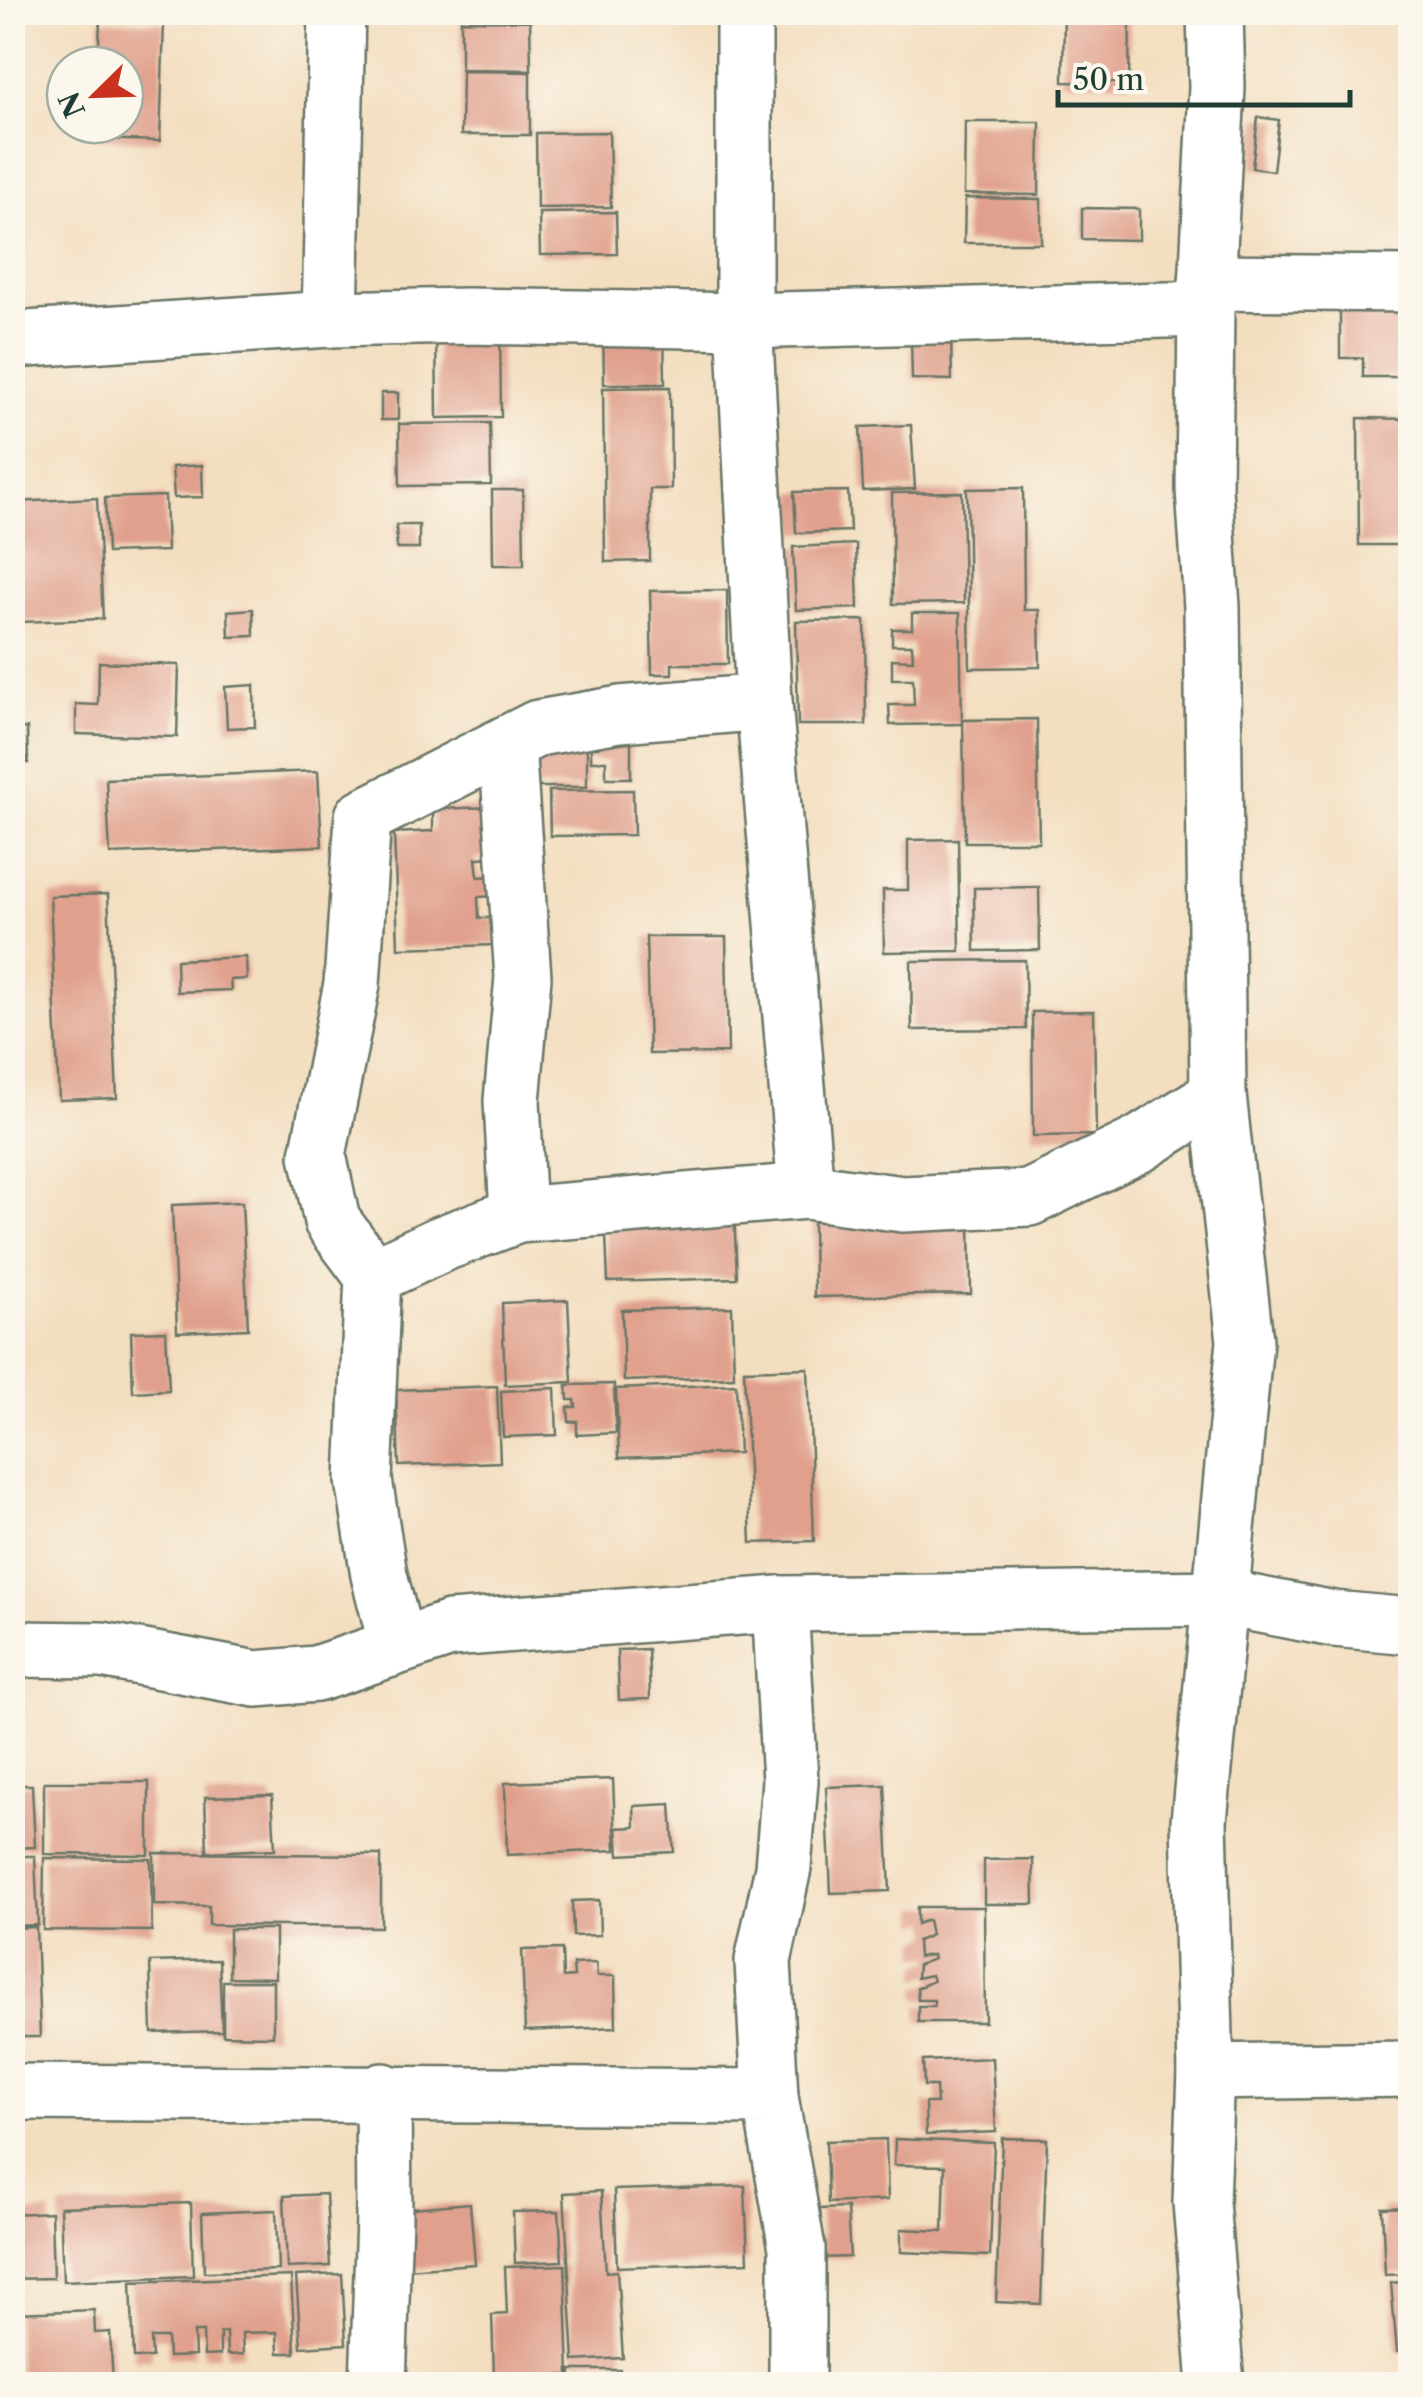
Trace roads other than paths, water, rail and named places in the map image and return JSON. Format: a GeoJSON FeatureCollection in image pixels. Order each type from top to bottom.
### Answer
{"type":"FeatureCollection","features":[{"type":"Feature","properties":{"kind":"street"},"geometry":{"type":"LineString","coordinates":[[330,319],[337,12]]}},
{"type":"Feature","properties":{"kind":"street"},"geometry":{"type":"LineString","coordinates":[[744,12],[744,321],[764,702],[806,1190]]}},
{"type":"Feature","properties":{"kind":"street"},"geometry":{"type":"LineString","coordinates":[[1215,12],[1217,87],[1207,295],[1204,489],[1212,607],[1218,1095],[1245,1341],[1224,1598],[1212,1670],[1199,1821],[1206,2072],[1202,2202],[1216,2384]]}},
{"type":"Feature","properties":{"kind":"street"},"geometry":{"type":"LineString","coordinates":[[12,340],[330,319],[467,316],[744,321],[1410,284]]}},
{"type":"Feature","properties":{"kind":"street"},"geometry":{"type":"LineString","coordinates":[[397,1645],[379,1575],[364,1480],[373,1276],[332,1221],[318,1155],[352,984],[363,817],[538,728],[764,702]]}},
{"type":"Feature","properties":{"kind":"street"},"geometry":{"type":"LineString","coordinates":[[507,745],[523,977],[512,1100],[518,1215]]}},
{"type":"Feature","properties":{"kind":"street"},"geometry":{"type":"LineString","coordinates":[[373,1276],[441,1244],[518,1215],[806,1190],[903,1204],[1029,1198],[1140,1144],[1218,1095]]}},
{"type":"Feature","properties":{"kind":"street"},"geometry":{"type":"LineString","coordinates":[[12,1649],[102,1650],[256,1678],[316,1674],[450,1628],[780,1604],[1224,1598],[1334,1619],[1410,1626]]}},
{"type":"Feature","properties":{"kind":"street"},"geometry":{"type":"LineString","coordinates":[[780,1604],[790,1782],[783,1868],[763,1961],[770,2097],[797,2248],[797,2384]]}},
{"type":"Feature","properties":{"kind":"street"},"geometry":{"type":"LineString","coordinates":[[1206,2072],[1410,2069]]}},
{"type":"Feature","properties":{"kind":"street"},"geometry":{"type":"LineString","coordinates":[[12,2092],[383,2091],[770,2097]]}},
{"type":"Feature","properties":{"kind":"street"},"geometry":{"type":"LineString","coordinates":[[378,2384],[384,2218],[383,2091]]}}]}
